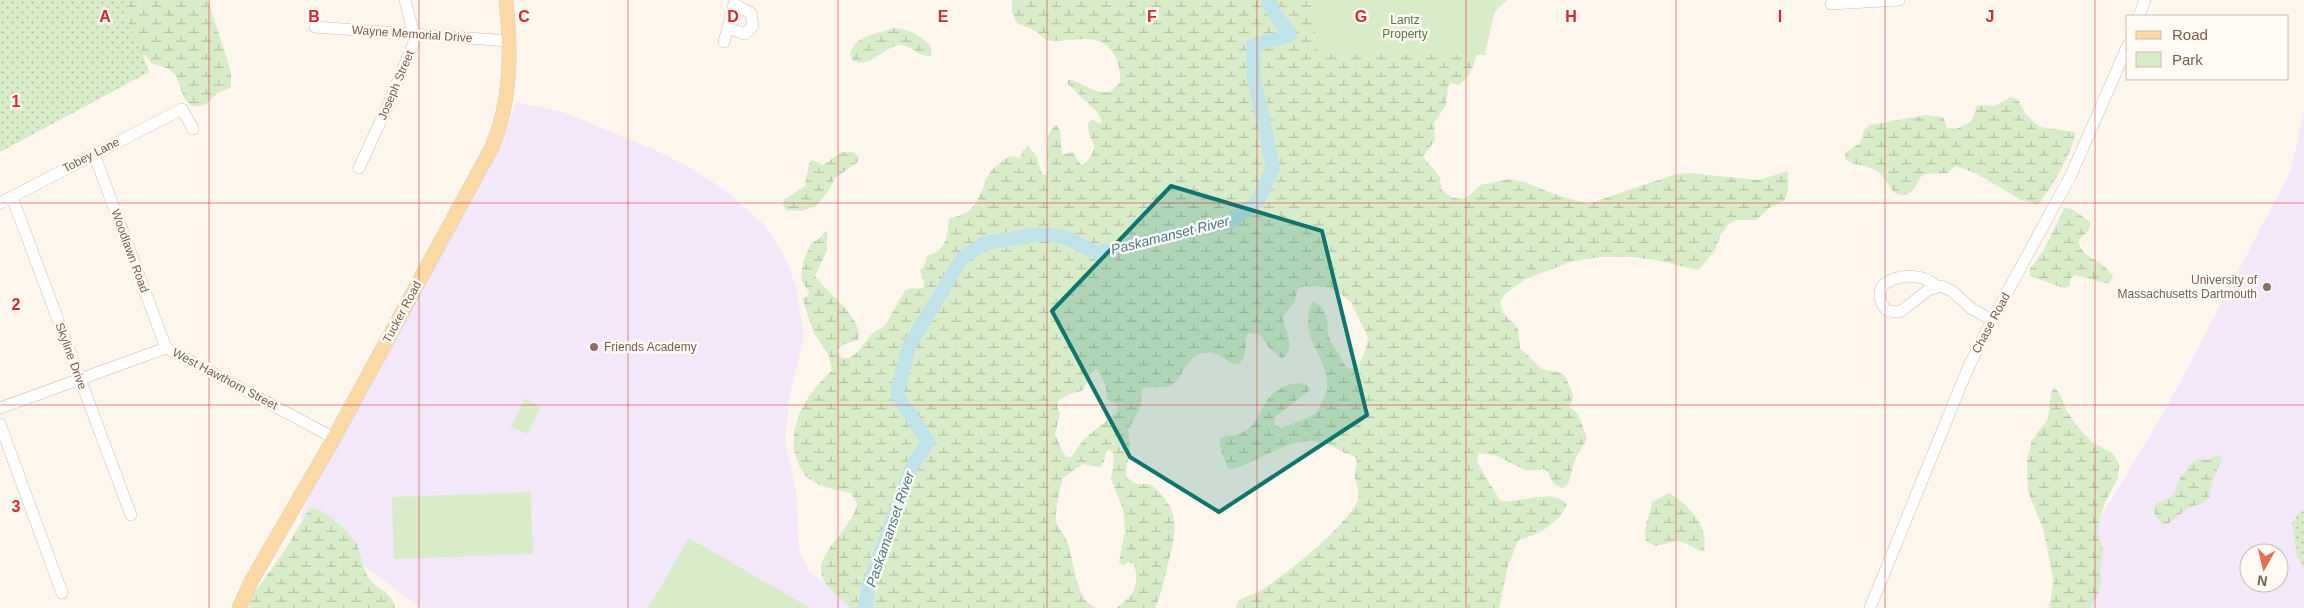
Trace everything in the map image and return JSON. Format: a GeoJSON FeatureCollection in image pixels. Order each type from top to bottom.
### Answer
{"type":"FeatureCollection","features":[{"type":"Feature","properties":{"kind":"main road","name":"Tucker Road"},"geometry":{"type":"LineString","coordinates":[[239,608],[252,580],[334,438],[492,147],[505,107],[509,74],[506,0]]}},
{"type":"Feature","properties":{"kind":"street","name":"Joseph Street"},"geometry":{"type":"LineString","coordinates":[[359,168],[388,106],[414,42],[414,34],[405,0]]}},
{"type":"Feature","properties":{"kind":"street"},"geometry":{"type":"LineString","coordinates":[[1830,4],[1899,0]]}},
{"type":"Feature","properties":{"kind":"street"},"geometry":{"type":"LineString","coordinates":[[2139,15],[2145,0]]}},
{"type":"Feature","properties":{"kind":"street"},"geometry":{"type":"LineString","coordinates":[[724,42],[735,2],[751,14],[753,26],[745,34],[728,28]]}},
{"type":"Feature","properties":{"kind":"street","name":"Wayne Memorial Drive"},"geometry":{"type":"LineString","coordinates":[[315,27],[509,41]]}},
{"type":"Feature","properties":{"kind":"street","name":"Chase Road"},"geometry":{"type":"LineString","coordinates":[[1870,608],[1950,410],[1992,320],[2071,175],[2126,50]]}},
{"type":"Feature","properties":{"kind":"street","name":"Tobey Lane"},"geometry":{"type":"LineString","coordinates":[[0,203],[182,109],[193,129]]}},
{"type":"Feature","properties":{"kind":"street","name":"Woodlawn Road"},"geometry":{"type":"LineString","coordinates":[[94,154],[166,348]]}},
{"type":"Feature","properties":{"kind":"street","name":"Skyline Drive"},"geometry":{"type":"LineString","coordinates":[[12,196],[131,515]]}},
{"type":"Feature","properties":{"kind":"street"},"geometry":{"type":"LineString","coordinates":[[1936,286],[1921,279],[1897,277],[1882,286],[1880,292],[1881,302],[1888,311],[1900,312],[1928,290],[1936,286],[1943,286],[1952,291],[1972,309],[1992,320]]}},
{"type":"Feature","properties":{"kind":"street","name":"West Hawthorn Street"},"geometry":{"type":"LineString","coordinates":[[0,408],[166,348],[334,438]]}},
{"type":"Feature","properties":{"kind":"street"},"geometry":{"type":"LineString","coordinates":[[0,424],[62,593]]}},
{"type":"Feature","properties":{"kind":"highlighted area"},"geometry":{"type":"Polygon","coordinates":[[[1171,186],[1322,231],[1367,415],[1219,512],[1130,457],[1052,311],[1171,186]]]}},
{"type":"Feature","properties":{"kind":"shaded area","name":"Friends Academy"},"geometry":{"type":"Polygon","coordinates":[[[516,102],[563,112],[655,150],[692,169],[725,190],[765,226],[777,244],[787,262],[796,286],[804,337],[789,398],[785,441],[796,491],[799,548],[809,572],[845,595],[853,608],[421,608],[300,518],[313,486],[479,177],[505,134],[516,102]]]}},
{"type":"Feature","properties":{"kind":"shaded area","name":"University of Massachusetts Dartmouth"},"geometry":{"type":"Polygon","coordinates":[[[2304,111],[2304,608],[2046,608],[2168,405],[2291,170],[2304,111]]]}},
{"type":"Feature","properties":{"kind":"green space"},"geometry":{"type":"Polygon","coordinates":[[[0,0],[125,0],[149,72],[0,152],[0,0]]]}},
{"type":"Feature","properties":{"kind":"green space"},"geometry":{"type":"Polygon","coordinates":[[[123,0],[208,0],[231,72],[231,88],[218,93],[205,105],[193,106],[183,95],[176,76],[164,67],[152,64],[141,50],[127,18],[123,0]]]}},
{"type":"Feature","properties":{"kind":"green space"},"geometry":{"type":"Polygon","coordinates":[[[1012,0],[1507,0],[1490,17],[1486,24],[1470,73],[1458,85],[1451,83],[1448,87],[1446,105],[1434,123],[1435,140],[1423,157],[1440,177],[1441,189],[1451,197],[1461,199],[1469,196],[1480,185],[1509,179],[1524,182],[1554,194],[1588,204],[1673,175],[1688,173],[1759,180],[1788,171],[1788,191],[1784,201],[1769,208],[1756,220],[1736,220],[1729,224],[1721,234],[1714,252],[1698,270],[1655,260],[1632,257],[1601,257],[1570,262],[1526,279],[1506,293],[1500,302],[1504,314],[1518,328],[1520,348],[1542,369],[1561,373],[1565,376],[1573,395],[1570,407],[1578,414],[1587,439],[1575,459],[1568,484],[1562,488],[1554,484],[1548,472],[1544,469],[1527,471],[1497,456],[1479,453],[1477,461],[1501,501],[1554,497],[1567,505],[1553,524],[1518,540],[1508,566],[1499,608],[1236,608],[1238,601],[1265,587],[1291,569],[1319,545],[1345,520],[1358,499],[1355,480],[1356,458],[1325,443],[1299,442],[1273,451],[1234,469],[1228,469],[1221,451],[1219,439],[1245,431],[1256,419],[1271,395],[1286,386],[1304,384],[1309,386],[1310,390],[1275,417],[1274,425],[1282,428],[1316,414],[1325,394],[1327,382],[1325,371],[1310,335],[1308,325],[1312,301],[1322,307],[1324,311],[1330,339],[1344,365],[1350,369],[1359,364],[1366,349],[1368,337],[1351,302],[1337,291],[1327,287],[1304,286],[1298,289],[1294,303],[1283,316],[1289,338],[1289,349],[1282,359],[1270,349],[1260,334],[1248,333],[1244,356],[1239,364],[1232,364],[1214,354],[1203,353],[1197,355],[1186,366],[1172,385],[1142,389],[1141,406],[1128,430],[1130,447],[1126,472],[1127,478],[1136,484],[1150,484],[1160,492],[1171,509],[1175,527],[1165,578],[1155,608],[1116,608],[1134,590],[1136,572],[1134,564],[1129,562],[1123,566],[1119,562],[1125,531],[1123,509],[1111,479],[1114,460],[1113,453],[1109,450],[1106,452],[1104,462],[1100,467],[1083,464],[1063,478],[1056,511],[1056,520],[1068,544],[1079,588],[1088,603],[1095,608],[850,608],[828,587],[823,579],[821,570],[827,552],[854,514],[857,504],[851,493],[825,487],[807,477],[799,465],[795,452],[794,439],[800,413],[814,390],[832,371],[829,356],[813,331],[802,298],[808,296],[809,292],[801,280],[803,262],[811,243],[819,239],[825,231],[827,232],[827,250],[815,276],[851,315],[856,324],[859,332],[858,340],[842,345],[837,351],[842,358],[848,358],[860,349],[869,336],[885,326],[905,291],[923,288],[924,283],[920,270],[925,265],[927,256],[942,247],[949,219],[969,210],[977,202],[987,178],[999,164],[1010,156],[1020,158],[1023,150],[1028,146],[1036,155],[1042,174],[1047,175],[1047,142],[1051,130],[1056,125],[1060,130],[1062,155],[1073,152],[1081,165],[1085,164],[1091,157],[1094,146],[1089,133],[1088,122],[1093,120],[1100,124],[1102,120],[1097,112],[1068,84],[1068,80],[1075,81],[1097,91],[1110,92],[1120,83],[1118,62],[1115,56],[1109,47],[1093,40],[1046,40],[1034,30],[1017,23],[1012,12],[1012,0]],[[1097,369],[1091,373],[1084,390],[1059,400],[1057,406],[1060,414],[1055,434],[1063,453],[1067,457],[1071,457],[1084,439],[1117,412],[1116,404],[1107,400],[1106,386],[1097,369]]]}},
{"type":"Feature","properties":{"kind":"green space","name":"Lantz Property"},"geometry":{"type":"Polygon","coordinates":[[[1312,0],[1497,0],[1485,55],[1318,54],[1312,0]]]}},
{"type":"Feature","properties":{"kind":"green space"},"geometry":{"type":"Polygon","coordinates":[[[894,28],[910,31],[923,39],[931,46],[931,56],[922,55],[900,45],[890,48],[870,61],[859,63],[853,61],[850,54],[856,43],[868,36],[894,28]]]}},
{"type":"Feature","properties":{"kind":"green space"},"geometry":{"type":"Polygon","coordinates":[[[2011,97],[2018,100],[2026,115],[2040,127],[2075,132],[2071,147],[2060,170],[2037,205],[2021,200],[1977,174],[1956,166],[1947,173],[1924,174],[1920,177],[1913,190],[1906,194],[1896,194],[1874,169],[1849,162],[1845,159],[1845,153],[1861,142],[1864,130],[1869,125],[1926,115],[1943,117],[1947,128],[1956,129],[1972,121],[1977,105],[1995,106],[2011,97]]]}},
{"type":"Feature","properties":{"kind":"green space"},"geometry":{"type":"Polygon","coordinates":[[[842,152],[853,152],[859,157],[859,161],[835,178],[828,192],[816,206],[801,211],[786,210],[783,205],[784,200],[805,186],[809,164],[812,160],[823,165],[842,152]]]}},
{"type":"Feature","properties":{"kind":"green space"},"geometry":{"type":"Polygon","coordinates":[[[2064,208],[2072,209],[2090,222],[2089,230],[2079,240],[2079,245],[2087,255],[2107,268],[2113,276],[2109,284],[2075,275],[2070,279],[2070,286],[2064,288],[2030,276],[2030,269],[2045,248],[2064,208]]]}},
{"type":"Feature","properties":{"kind":"green space"},"geometry":{"type":"Polygon","coordinates":[[[2054,387],[2060,394],[2067,412],[2077,426],[2092,442],[2112,453],[2119,463],[2118,478],[2105,502],[2099,521],[2098,533],[2103,550],[2100,569],[2101,583],[2091,608],[2050,608],[2053,583],[2052,573],[2043,528],[2028,492],[2027,460],[2032,440],[2048,419],[2051,393],[2054,387]]]}},
{"type":"Feature","properties":{"kind":"green space"},"geometry":{"type":"Polygon","coordinates":[[[524,399],[541,407],[528,434],[511,427],[524,399]]]}},
{"type":"Feature","properties":{"kind":"green space"},"geometry":{"type":"Polygon","coordinates":[[[2218,455],[2222,459],[2213,479],[2209,498],[2201,504],[2188,508],[2168,524],[2162,524],[2153,511],[2155,504],[2173,496],[2179,480],[2193,461],[2200,458],[2207,460],[2218,455]]]}},
{"type":"Feature","properties":{"kind":"green space"},"geometry":{"type":"Polygon","coordinates":[[[531,492],[533,554],[394,559],[392,497],[531,492]]]}},
{"type":"Feature","properties":{"kind":"green space"},"geometry":{"type":"Polygon","coordinates":[[[1669,493],[1684,503],[1696,517],[1703,533],[1704,551],[1682,542],[1655,546],[1646,541],[1646,526],[1652,502],[1669,493]]]}},
{"type":"Feature","properties":{"kind":"green space"},"geometry":{"type":"Polygon","coordinates":[[[310,508],[321,511],[329,516],[350,534],[357,544],[368,577],[391,598],[395,608],[248,608],[253,595],[285,550],[310,508]]]}},
{"type":"Feature","properties":{"kind":"green space"},"geometry":{"type":"Polygon","coordinates":[[[2304,510],[2304,569],[2297,555],[2292,523],[2299,513],[2304,510]]]}},
{"type":"Feature","properties":{"kind":"green space"},"geometry":{"type":"Polygon","coordinates":[[[689,538],[810,608],[648,608],[689,538]]]}},
{"type":"Feature","properties":{"kind":"waterway","name":"Paskamanset River"},"geometry":{"type":"LineString","coordinates":[[865,608],[868,587],[913,464],[928,442],[897,394],[909,346],[962,258],[985,243],[1040,234],[1066,237],[1096,253],[1230,222],[1257,202],[1273,168],[1254,78],[1253,46],[1290,35],[1268,3],[1270,0]]}},
{"type":"Feature","properties":{"kind":"place","name":"University of Massachusetts Dartmouth"},"geometry":{"type":"Point","coordinates":[2267,287]}},
{"type":"Feature","properties":{"kind":"place","name":"Friends Academy"},"geometry":{"type":"Point","coordinates":[594,347]}}]}
